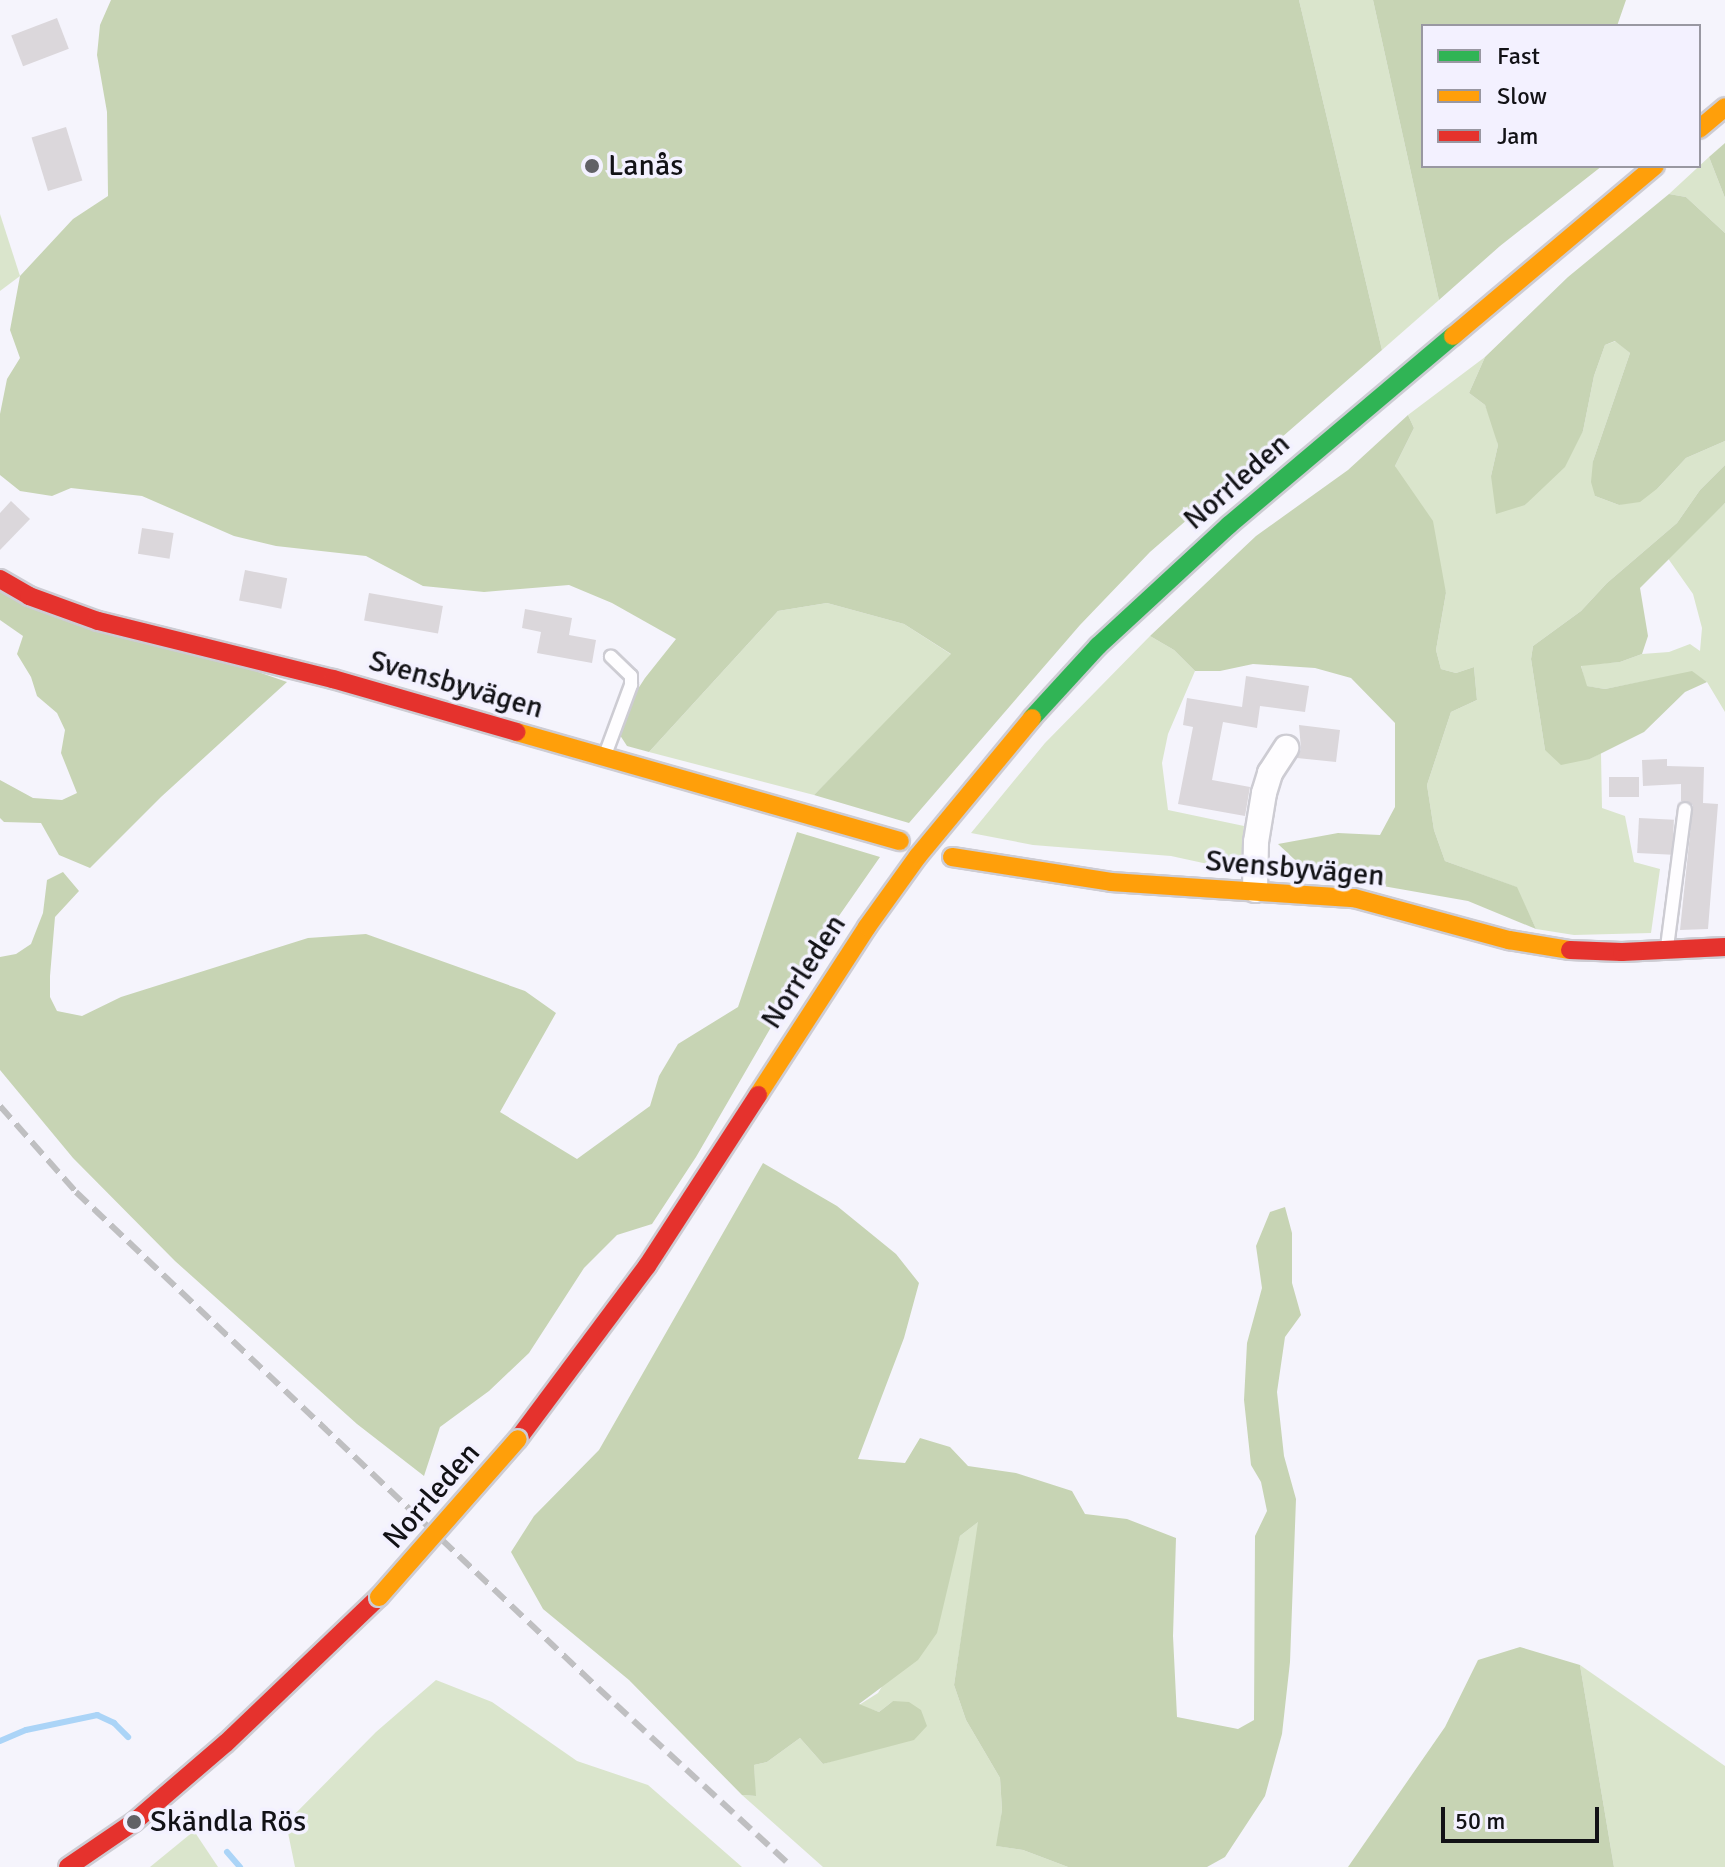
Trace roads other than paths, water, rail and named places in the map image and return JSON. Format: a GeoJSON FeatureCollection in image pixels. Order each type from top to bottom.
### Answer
{"type":"FeatureCollection","features":[{"type":"Feature","properties":{"kind":"main road"},"geometry":{"type":"LineString","coordinates":[[1701,127],[1725,107]]}},
{"type":"Feature","properties":{"kind":"main road","name":"Norrleden"},"geometry":{"type":"LineString","coordinates":[[68,1867],[134,1822],[226,1743],[379,1597],[518,1439],[647,1266],[810,1013],[893,891],[1035,714],[1098,646],[1229,525],[1653,168]]}},
{"type":"Feature","properties":{"kind":"main road","name":"Svensbyvägen"},"geometry":{"type":"LineString","coordinates":[[0,579],[29,596],[98,621],[333,679],[900,841]]}},
{"type":"Feature","properties":{"kind":"main road","name":"Svensbyvägen"},"geometry":{"type":"LineString","coordinates":[[952,857],[1017,870],[1111,882],[1310,892],[1375,901],[1548,948],[1599,952],[1725,947]]}},
{"type":"Feature","properties":{"kind":"street"},"geometry":{"type":"LineString","coordinates":[[1255,890],[1256,842],[1264,793],[1270,773],[1286,748]]}},
{"type":"Feature","properties":{"kind":"lane"},"geometry":{"type":"LineString","coordinates":[[604,756],[631,685],[631,676],[611,657]]}},
{"type":"Feature","properties":{"kind":"lane"},"geometry":{"type":"LineString","coordinates":[[1667,951],[1685,809]]}},
{"type":"Feature","properties":{"kind":"waterway"},"geometry":{"type":"LineString","coordinates":[[0,1741],[26,1730],[97,1715],[114,1723],[128,1737]]}},
{"type":"Feature","properties":{"kind":"waterway"},"geometry":{"type":"LineString","coordinates":[[227,1852],[240,1867]]}},
{"type":"Feature","properties":{"kind":"railway"},"geometry":{"type":"LineString","coordinates":[[0,1106],[76,1192],[598,1688],[792,1867]]}},
{"type":"Feature","properties":{"kind":"place","name":"Lanås"},"geometry":{"type":"Point","coordinates":[592,166]}},
{"type":"Feature","properties":{"kind":"place","name":"Skändla Rös"},"geometry":{"type":"Point","coordinates":[134,1822]}}]}
